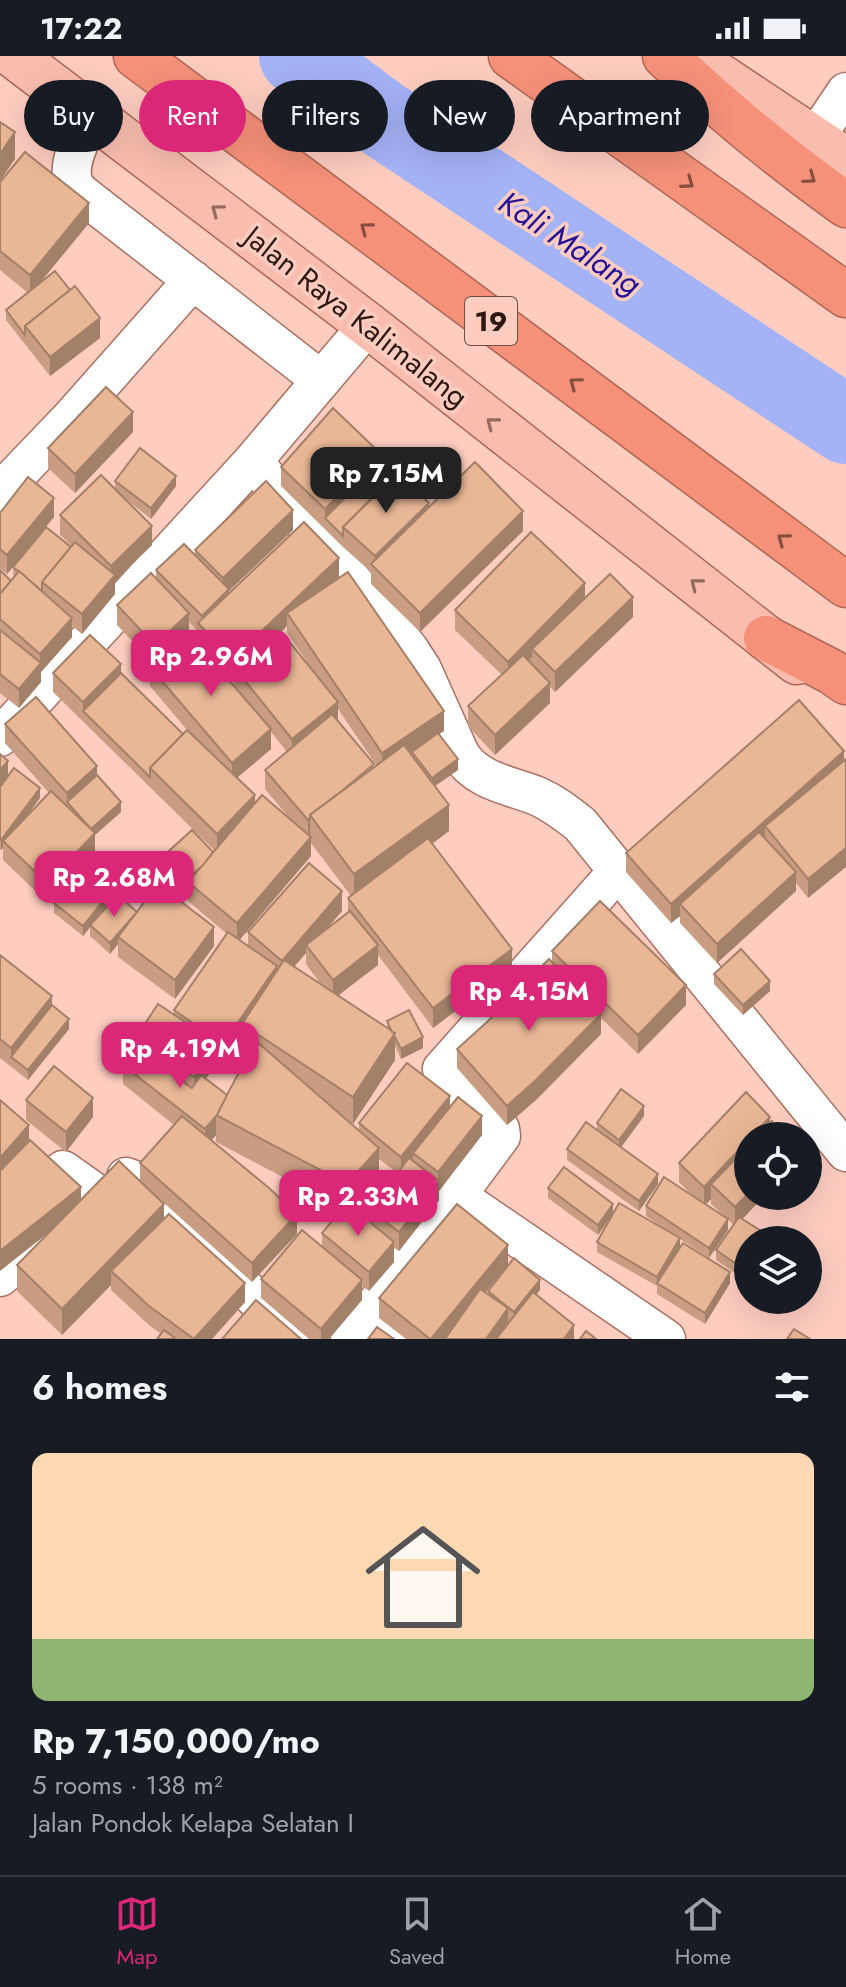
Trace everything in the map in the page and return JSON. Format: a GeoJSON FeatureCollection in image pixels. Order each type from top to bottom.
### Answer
{"type":"FeatureCollection","features":[{"type":"Feature","properties":{"kind":"highway","name":"19"},"geometry":{"type":"LineString","coordinates":[[136,56],[846,585]]}},
{"type":"Feature","properties":{"kind":"highway"},"geometry":{"type":"LineString","coordinates":[[511,56],[846,295]]}},
{"type":"Feature","properties":{"kind":"highway"},"geometry":{"type":"LineString","coordinates":[[665,56],[719,107],[846,205]]}},
{"type":"Feature","properties":{"kind":"highway"},"geometry":{"type":"LineString","coordinates":[[766,638],[846,682]]}},
{"type":"Feature","properties":{"kind":"main road","name":"Jalan Raya Kalimalang"},"geometry":{"type":"LineString","coordinates":[[14,56],[46,80]]}},
{"type":"Feature","properties":{"kind":"main road"},"geometry":{"type":"LineString","coordinates":[[690,56],[830,149]]}},
{"type":"Feature","properties":{"kind":"main road","name":"Jalan Raya Kalimalang"},"geometry":{"type":"LineString","coordinates":[[123,139],[368,325],[846,700]]}},
{"type":"Feature","properties":{"kind":"street"},"geometry":{"type":"LineString","coordinates":[[830,149],[846,92]]}},
{"type":"Feature","properties":{"kind":"street"},"geometry":{"type":"LineString","coordinates":[[76,152],[71,175],[75,186],[87,198],[321,380]]}},
{"type":"Feature","properties":{"kind":"street"},"geometry":{"type":"LineString","coordinates":[[0,492],[70,419],[193,280]]}},
{"type":"Feature","properties":{"kind":"street"},"geometry":{"type":"LineString","coordinates":[[0,737],[253,461],[368,325]]}},
{"type":"Feature","properties":{"kind":"street"},"geometry":{"type":"LineString","coordinates":[[253,461],[409,649],[422,669],[466,764],[490,780],[538,796],[565,811],[580,824],[846,1152]]}},
{"type":"Feature","properties":{"kind":"street"},"geometry":{"type":"LineString","coordinates":[[371,1332],[457,1196],[502,1132],[444,1076],[442,1069],[618,871]]}},
{"type":"Feature","properties":{"kind":"street"},"geometry":{"type":"LineString","coordinates":[[63,1170],[97,1194]]}},
{"type":"Feature","properties":{"kind":"street"},"geometry":{"type":"LineString","coordinates":[[0,1277],[118,1177],[128,1177],[137,1181],[296,1339]]}},
{"type":"Feature","properties":{"kind":"street"},"geometry":{"type":"LineString","coordinates":[[457,1196],[666,1339]]}},
{"type":"Feature","properties":{"kind":"building"},"geometry":{"type":"Polygon","coordinates":[[[0,122],[15,132],[0,154],[0,122]]]}},
{"type":"Feature","properties":{"kind":"building"},"geometry":{"type":"Polygon","coordinates":[[[25,152],[89,203],[30,275],[0,251],[0,182],[25,152]]]}},
{"type":"Feature","properties":{"kind":"building"},"geometry":{"type":"Polygon","coordinates":[[[55,271],[70,290],[25,326],[25,335],[6,310],[55,271]]]}},
{"type":"Feature","properties":{"kind":"building"},"geometry":{"type":"Polygon","coordinates":[[[75,286],[100,318],[50,357],[25,326],[75,286]]]}},
{"type":"Feature","properties":{"kind":"building"},"geometry":{"type":"Polygon","coordinates":[[[106,387],[133,412],[75,474],[48,448],[106,387]]]}},
{"type":"Feature","properties":{"kind":"building"},"geometry":{"type":"Polygon","coordinates":[[[333,408],[380,453],[325,509],[281,467],[333,408]]]}},
{"type":"Feature","properties":{"kind":"building"},"geometry":{"type":"Polygon","coordinates":[[[140,448],[176,476],[151,508],[115,481],[140,448]]]}},
{"type":"Feature","properties":{"kind":"building"},"geometry":{"type":"Polygon","coordinates":[[[475,462],[523,511],[420,613],[371,564],[475,462]]]}},
{"type":"Feature","properties":{"kind":"building"},"geometry":{"type":"Polygon","coordinates":[[[380,463],[393,477],[343,527],[343,536],[325,518],[380,463]]]}},
{"type":"Feature","properties":{"kind":"building"},"geometry":{"type":"Polygon","coordinates":[[[398,473],[429,503],[375,556],[343,527],[398,473]]]}},
{"type":"Feature","properties":{"kind":"building"},"geometry":{"type":"Polygon","coordinates":[[[101,475],[152,526],[111,566],[60,515],[101,475]]]}},
{"type":"Feature","properties":{"kind":"building"},"geometry":{"type":"Polygon","coordinates":[[[28,477],[54,498],[7,555],[0,549],[0,513],[28,477]]]}},
{"type":"Feature","properties":{"kind":"building"},"geometry":{"type":"Polygon","coordinates":[[[266,481],[293,510],[223,578],[195,550],[266,481]]]}},
{"type":"Feature","properties":{"kind":"building"},"geometry":{"type":"Polygon","coordinates":[[[304,522],[339,558],[232,659],[198,623],[304,522]]]}},
{"type":"Feature","properties":{"kind":"building"},"geometry":{"type":"Polygon","coordinates":[[[46,527],[71,547],[42,582],[42,591],[13,567],[46,527]]]}},
{"type":"Feature","properties":{"kind":"building"},"geometry":{"type":"Polygon","coordinates":[[[531,532],[585,583],[508,662],[455,610],[531,532]]]}},
{"type":"Feature","properties":{"kind":"building"},"geometry":{"type":"Polygon","coordinates":[[[75,542],[115,575],[82,614],[42,582],[75,542]]]}},
{"type":"Feature","properties":{"kind":"building"},"geometry":{"type":"Polygon","coordinates":[[[184,544],[229,589],[202,616],[156,570],[184,544]]]}},
{"type":"Feature","properties":{"kind":"building"},"geometry":{"type":"Polygon","coordinates":[[[0,570],[11,581],[0,594],[0,570]]]}},
{"type":"Feature","properties":{"kind":"building"},"geometry":{"type":"Polygon","coordinates":[[[19,571],[72,618],[40,654],[0,619],[0,594],[19,571]]]}},
{"type":"Feature","properties":{"kind":"building"},"geometry":{"type":"Polygon","coordinates":[[[348,572],[444,711],[382,753],[287,613],[348,572]]]}},
{"type":"Feature","properties":{"kind":"building"},"geometry":{"type":"Polygon","coordinates":[[[151,573],[189,613],[155,645],[117,605],[151,573]]]}},
{"type":"Feature","properties":{"kind":"building"},"geometry":{"type":"Polygon","coordinates":[[[610,574],[633,597],[555,672],[532,649],[610,574]]]}},
{"type":"Feature","properties":{"kind":"building"},"geometry":{"type":"Polygon","coordinates":[[[0,630],[41,663],[19,689],[0,674],[0,630]]]}},
{"type":"Feature","properties":{"kind":"building"},"geometry":{"type":"Polygon","coordinates":[[[280,630],[338,702],[292,739],[234,667],[280,630]]]}},
{"type":"Feature","properties":{"kind":"building"},"geometry":{"type":"Polygon","coordinates":[[[189,634],[271,729],[232,763],[150,667],[189,634]]]}},
{"type":"Feature","properties":{"kind":"building"},"geometry":{"type":"Polygon","coordinates":[[[90,635],[121,664],[83,702],[53,673],[90,635]]]}},
{"type":"Feature","properties":{"kind":"building"},"geometry":{"type":"Polygon","coordinates":[[[523,655],[550,683],[495,735],[468,706],[523,655]]]}},
{"type":"Feature","properties":{"kind":"building"},"geometry":{"type":"Polygon","coordinates":[[[121,673],[183,734],[150,768],[150,777],[83,711],[121,673]]]}},
{"type":"Feature","properties":{"kind":"building"},"geometry":{"type":"Polygon","coordinates":[[[36,697],[97,766],[67,793],[5,724],[36,697]]]}},
{"type":"Feature","properties":{"kind":"building"},"geometry":{"type":"Polygon","coordinates":[[[799,700],[844,751],[671,904],[626,853],[799,700]]]}},
{"type":"Feature","properties":{"kind":"building"},"geometry":{"type":"Polygon","coordinates":[[[332,714],[374,764],[310,815],[308,820],[265,770],[332,714]]]}},
{"type":"Feature","properties":{"kind":"building"},"geometry":{"type":"Polygon","coordinates":[[[187,730],[255,795],[217,834],[150,768],[187,730]]]}},
{"type":"Feature","properties":{"kind":"building"},"geometry":{"type":"Polygon","coordinates":[[[438,733],[458,759],[432,778],[412,752],[438,733]]]}},
{"type":"Feature","properties":{"kind":"building"},"geometry":{"type":"Polygon","coordinates":[[[404,745],[449,805],[354,874],[310,815],[404,745]]]}},
{"type":"Feature","properties":{"kind":"building"},"geometry":{"type":"Polygon","coordinates":[[[0,754],[8,761],[0,770],[0,754]]]}},
{"type":"Feature","properties":{"kind":"building"},"geometry":{"type":"Polygon","coordinates":[[[846,759],[846,848],[808,879],[765,826],[846,759]]]}},
{"type":"Feature","properties":{"kind":"building"},"geometry":{"type":"Polygon","coordinates":[[[14,768],[40,788],[1,840],[0,787],[14,768]]]}},
{"type":"Feature","properties":{"kind":"building"},"geometry":{"type":"Polygon","coordinates":[[[97,775],[121,802],[91,829],[67,802],[97,775]]]}},
{"type":"Feature","properties":{"kind":"building"},"geometry":{"type":"Polygon","coordinates":[[[51,791],[95,833],[47,883],[3,841],[51,791]]]}},
{"type":"Feature","properties":{"kind":"building"},"geometry":{"type":"Polygon","coordinates":[[[262,795],[311,837],[237,923],[188,882],[262,795]]]}},
{"type":"Feature","properties":{"kind":"building"},"geometry":{"type":"Polygon","coordinates":[[[192,830],[213,852],[172,893],[149,869],[192,830]]]}},
{"type":"Feature","properties":{"kind":"building"},"geometry":{"type":"Polygon","coordinates":[[[759,832],[796,872],[717,944],[680,904],[759,832]]]}},
{"type":"Feature","properties":{"kind":"building"},"geometry":{"type":"Polygon","coordinates":[[[428,838],[512,949],[433,1008],[348,898],[428,838]]]}},
{"type":"Feature","properties":{"kind":"building"},"geometry":{"type":"Polygon","coordinates":[[[309,863],[342,891],[282,961],[248,932],[309,863]]]}},
{"type":"Feature","properties":{"kind":"building"},"geometry":{"type":"Polygon","coordinates":[[[82,868],[111,891],[83,926],[54,903],[82,868]]]}},
{"type":"Feature","properties":{"kind":"building"},"geometry":{"type":"Polygon","coordinates":[[[158,884],[214,927],[175,980],[118,937],[158,884]]]}},
{"type":"Feature","properties":{"kind":"building"},"geometry":{"type":"Polygon","coordinates":[[[118,895],[137,912],[110,943],[90,925],[118,895]]]}},
{"type":"Feature","properties":{"kind":"building"},"geometry":{"type":"Polygon","coordinates":[[[600,901],[686,985],[638,1035],[552,951],[600,901]]]}},
{"type":"Feature","properties":{"kind":"building"},"geometry":{"type":"Polygon","coordinates":[[[350,911],[378,945],[333,980],[306,945],[350,911]]]}},
{"type":"Feature","properties":{"kind":"building"},"geometry":{"type":"Polygon","coordinates":[[[228,932],[277,966],[223,1044],[174,1010],[228,932]]]}},
{"type":"Feature","properties":{"kind":"building"},"geometry":{"type":"Polygon","coordinates":[[[741,949],[770,981],[743,1005],[714,974],[741,949]]]}},
{"type":"Feature","properties":{"kind":"building"},"geometry":{"type":"Polygon","coordinates":[[[0,955],[52,996],[11,1048],[0,1039],[0,955]]]}},
{"type":"Feature","properties":{"kind":"building"},"geometry":{"type":"Polygon","coordinates":[[[549,959],[601,1014],[507,1106],[457,1049],[549,959]]]}},
{"type":"Feature","properties":{"kind":"building"},"geometry":{"type":"Polygon","coordinates":[[[284,960],[395,1033],[353,1097],[242,1024],[284,960]]]}},
{"type":"Feature","properties":{"kind":"building"},"geometry":{"type":"Polygon","coordinates":[[[158,1004],[217,1043],[194,1077],[135,1039],[158,1004]]]}},
{"type":"Feature","properties":{"kind":"building"},"geometry":{"type":"Polygon","coordinates":[[[52,1005],[69,1019],[28,1070],[11,1057],[52,1005]]]}},
{"type":"Feature","properties":{"kind":"building"},"geometry":{"type":"Polygon","coordinates":[[[409,1010],[423,1037],[401,1049],[387,1021],[409,1010]]]}},
{"type":"Feature","properties":{"kind":"building"},"geometry":{"type":"Polygon","coordinates":[[[256,1041],[379,1148],[347,1184],[216,1115],[256,1041]]]}},
{"type":"Feature","properties":{"kind":"building"},"geometry":{"type":"Polygon","coordinates":[[[139,1051],[192,1088],[201,1075],[227,1095],[217,1115],[205,1129],[123,1065],[139,1051]]]}},
{"type":"Feature","properties":{"kind":"building"},"geometry":{"type":"Polygon","coordinates":[[[407,1063],[450,1096],[401,1157],[359,1123],[407,1063]]]}},
{"type":"Feature","properties":{"kind":"building"},"geometry":{"type":"Polygon","coordinates":[[[54,1066],[93,1098],[66,1132],[26,1100],[54,1066]]]}},
{"type":"Feature","properties":{"kind":"building"},"geometry":{"type":"Polygon","coordinates":[[[621,1089],[644,1106],[619,1140],[597,1123],[621,1089]]]}},
{"type":"Feature","properties":{"kind":"building"},"geometry":{"type":"Polygon","coordinates":[[[746,1092],[770,1117],[765,1122],[734,1122],[734,1155],[704,1187],[679,1163],[746,1092]]]}},
{"type":"Feature","properties":{"kind":"building"},"geometry":{"type":"Polygon","coordinates":[[[458,1097],[482,1116],[438,1172],[413,1153],[458,1097]]]}},
{"type":"Feature","properties":{"kind":"building"},"geometry":{"type":"Polygon","coordinates":[[[0,1100],[29,1125],[0,1158],[0,1100]]]}},
{"type":"Feature","properties":{"kind":"building"},"geometry":{"type":"Polygon","coordinates":[[[182,1116],[297,1214],[252,1263],[140,1163],[182,1116]]]}},
{"type":"Feature","properties":{"kind":"building"},"geometry":{"type":"Polygon","coordinates":[[[586,1122],[658,1174],[639,1201],[567,1149],[586,1122]]]}},
{"type":"Feature","properties":{"kind":"building"},"geometry":{"type":"Polygon","coordinates":[[[30,1140],[81,1187],[0,1251],[0,1171],[30,1140]]]}},
{"type":"Feature","properties":{"kind":"building"},"geometry":{"type":"Polygon","coordinates":[[[409,1158],[439,1181],[399,1232],[369,1209],[409,1158]]]}},
{"type":"Feature","properties":{"kind":"building"},"geometry":{"type":"Polygon","coordinates":[[[734,1160],[734,1206],[711,1184],[734,1160]]]}},
{"type":"Feature","properties":{"kind":"building"},"geometry":{"type":"Polygon","coordinates":[[[119,1161],[164,1204],[62,1309],[17,1265],[119,1161]]]}},
{"type":"Feature","properties":{"kind":"building"},"geometry":{"type":"Polygon","coordinates":[[[564,1167],[613,1204],[598,1225],[548,1188],[564,1167]]]}},
{"type":"Feature","properties":{"kind":"building"},"geometry":{"type":"Polygon","coordinates":[[[664,1177],[728,1219],[709,1248],[646,1206],[664,1177]]]}},
{"type":"Feature","properties":{"kind":"building"},"geometry":{"type":"Polygon","coordinates":[[[347,1203],[394,1242],[369,1272],[322,1233],[347,1203]]]}},
{"type":"Feature","properties":{"kind":"building"},"geometry":{"type":"Polygon","coordinates":[[[619,1203],[680,1238],[657,1277],[597,1242],[619,1203]]]}},
{"type":"Feature","properties":{"kind":"building"},"geometry":{"type":"Polygon","coordinates":[[[457,1204],[508,1245],[430,1339],[379,1298],[457,1204]]]}},
{"type":"Feature","properties":{"kind":"building"},"geometry":{"type":"Polygon","coordinates":[[[169,1214],[245,1283],[194,1339],[149,1306],[111,1271],[169,1214]]]}},
{"type":"Feature","properties":{"kind":"building"},"geometry":{"type":"Polygon","coordinates":[[[739,1217],[753,1226],[734,1226],[734,1262],[716,1250],[739,1217]]]}},
{"type":"Feature","properties":{"kind":"building"},"geometry":{"type":"Polygon","coordinates":[[[302,1230],[362,1280],[321,1329],[261,1279],[302,1230]]]}},
{"type":"Feature","properties":{"kind":"building"},"geometry":{"type":"Polygon","coordinates":[[[683,1243],[730,1272],[705,1313],[657,1283],[683,1243]]]}},
{"type":"Feature","properties":{"kind":"building"},"geometry":{"type":"Polygon","coordinates":[[[514,1258],[540,1280],[514,1312],[488,1291],[514,1258]]]}},
{"type":"Feature","properties":{"kind":"building"},"geometry":{"type":"Polygon","coordinates":[[[480,1289],[508,1308],[486,1339],[445,1339],[480,1289]]]}},
{"type":"Feature","properties":{"kind":"building"},"geometry":{"type":"Polygon","coordinates":[[[533,1292],[574,1325],[564,1339],[496,1339],[533,1292]]]}},
{"type":"Feature","properties":{"kind":"building"},"geometry":{"type":"Polygon","coordinates":[[[256,1300],[301,1339],[222,1339],[256,1300]]]}},
{"type":"Feature","properties":{"kind":"building"},"geometry":{"type":"Polygon","coordinates":[[[377,1327],[394,1339],[368,1339],[377,1327]]]}},
{"type":"Feature","properties":{"kind":"building"},"geometry":{"type":"Polygon","coordinates":[[[794,1329],[810,1339],[787,1339],[794,1329]]]}},
{"type":"Feature","properties":{"kind":"building"},"geometry":{"type":"Polygon","coordinates":[[[164,1330],[176,1339],[157,1339],[164,1330]]]}},
{"type":"Feature","properties":{"kind":"building"},"geometry":{"type":"Polygon","coordinates":[[[586,1331],[596,1339],[580,1339],[586,1331]]]}},
{"type":"Feature","properties":{"kind":"waterway","name":"Kali Malang"},"geometry":{"type":"LineString","coordinates":[[298,56],[380,117],[846,425]]}}]}
